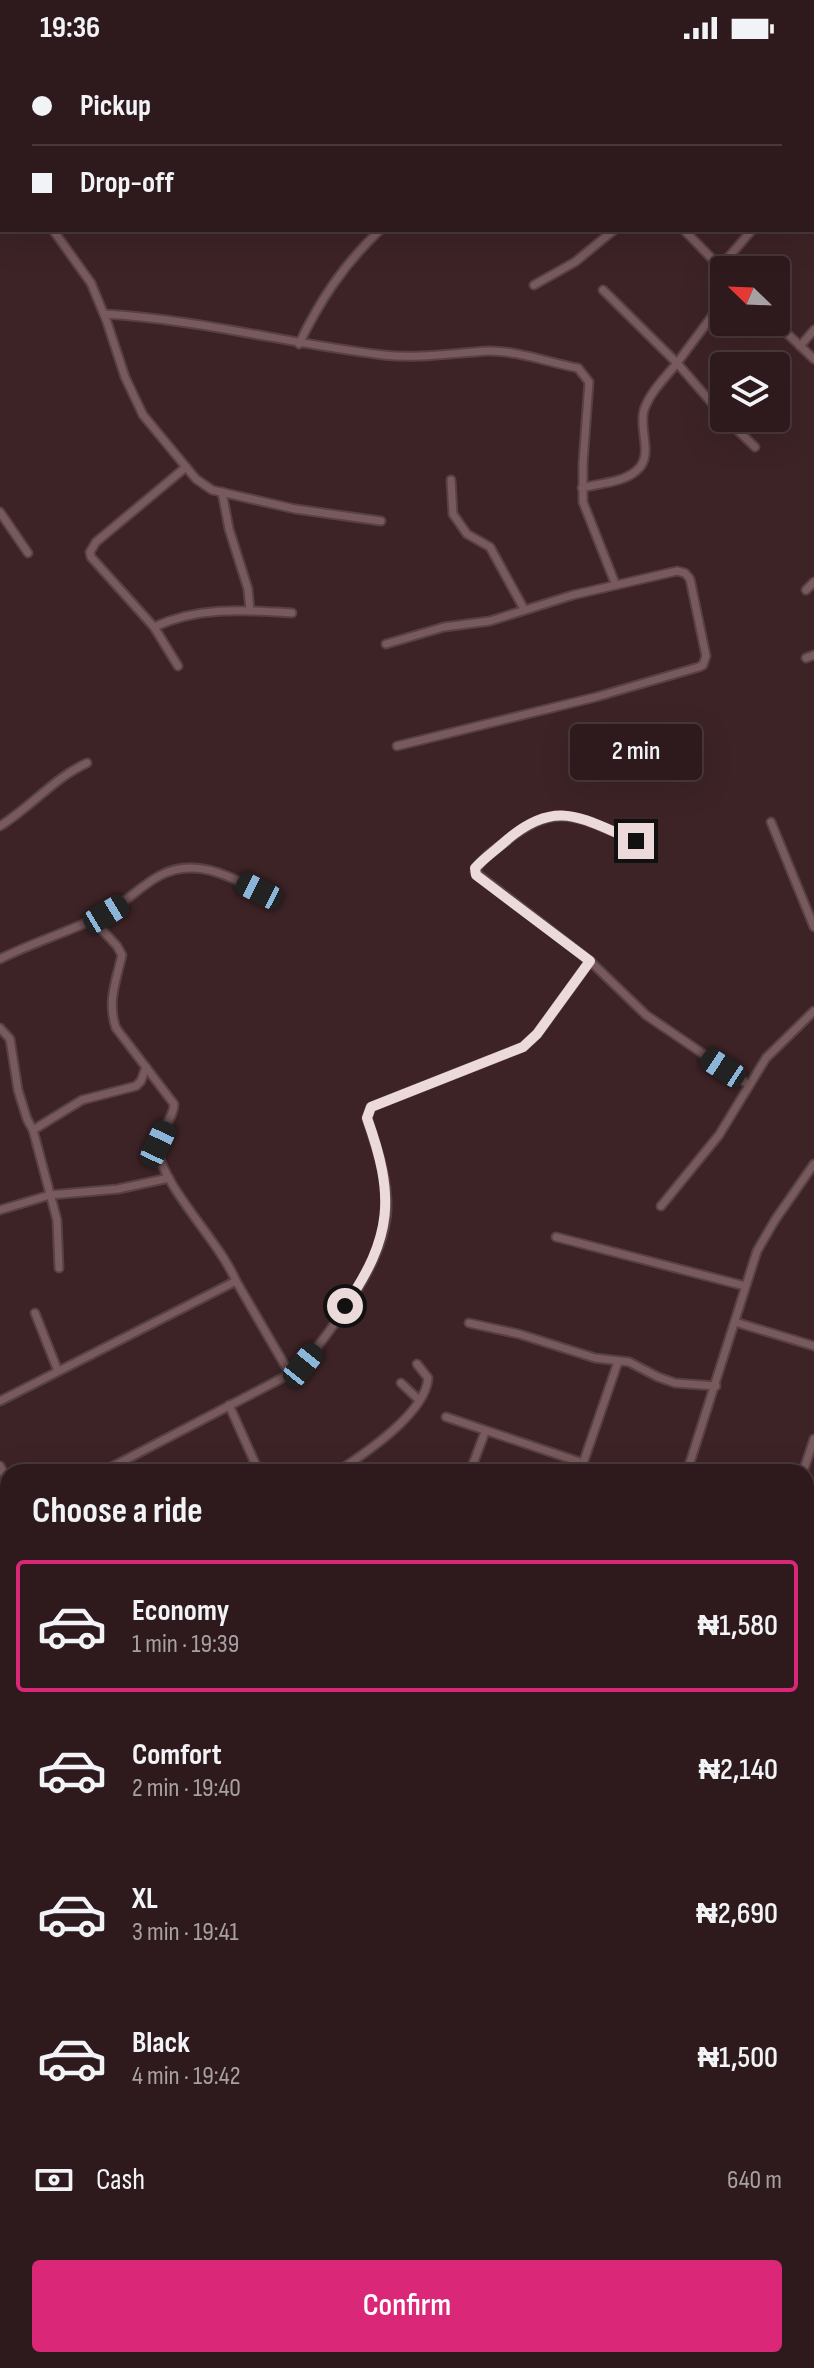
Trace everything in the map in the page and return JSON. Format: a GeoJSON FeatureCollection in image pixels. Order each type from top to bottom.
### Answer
{"type":"FeatureCollection","features":[{"type":"Feature","properties":{"kind":"street"},"geometry":{"type":"LineString","coordinates":[[54,232],[91,283],[132,395],[143,415],[204,486],[295,509],[381,521]]}},
{"type":"Feature","properties":{"kind":"street"},"geometry":{"type":"LineString","coordinates":[[299,344],[334,280],[378,232]]}},
{"type":"Feature","properties":{"kind":"street"},"geometry":{"type":"LineString","coordinates":[[534,285],[575,262],[612,232]]}},
{"type":"Feature","properties":{"kind":"street"},"geometry":{"type":"LineString","coordinates":[[686,232],[710,257]]}},
{"type":"Feature","properties":{"kind":"street"},"geometry":{"type":"LineString","coordinates":[[732,256],[750,232]]}},
{"type":"Feature","properties":{"kind":"street"},"geometry":{"type":"LineString","coordinates":[[603,290],[677,363],[710,402]]}},
{"type":"Feature","properties":{"kind":"street"},"geometry":{"type":"LineString","coordinates":[[104,314],[164,319],[299,344],[388,355],[427,356],[495,351],[578,368],[589,382],[582,488],[588,518],[615,583]]}},
{"type":"Feature","properties":{"kind":"street"},"geometry":{"type":"LineString","coordinates":[[582,488],[622,479],[639,469],[646,451],[644,409],[653,391],[710,319]]}},
{"type":"Feature","properties":{"kind":"street"},"geometry":{"type":"LineString","coordinates":[[800,346],[814,330]]}},
{"type":"Feature","properties":{"kind":"street"},"geometry":{"type":"LineString","coordinates":[[790,336],[814,359]]}},
{"type":"Feature","properties":{"kind":"street"},"geometry":{"type":"LineString","coordinates":[[739,432],[755,447]]}},
{"type":"Feature","properties":{"kind":"street"},"geometry":{"type":"LineString","coordinates":[[178,666],[154,627],[91,557],[90,552],[96,542],[186,467]]}},
{"type":"Feature","properties":{"kind":"street"},"geometry":{"type":"LineString","coordinates":[[451,480],[451,503],[459,524],[472,537],[490,547],[524,609]]}},
{"type":"Feature","properties":{"kind":"street"},"geometry":{"type":"LineString","coordinates":[[222,492],[229,529],[248,589],[250,610]]}},
{"type":"Feature","properties":{"kind":"street"},"geometry":{"type":"LineString","coordinates":[[0,512],[28,553]]}},
{"type":"Feature","properties":{"kind":"street"},"geometry":{"type":"LineString","coordinates":[[386,644],[444,627],[490,621],[615,583],[677,571],[685,573],[690,579],[706,656],[703,665],[596,697],[397,746]]}},
{"type":"Feature","properties":{"kind":"street"},"geometry":{"type":"LineString","coordinates":[[806,590],[814,582]]}},
{"type":"Feature","properties":{"kind":"street"},"geometry":{"type":"LineString","coordinates":[[154,627],[192,613],[213,610],[292,613]]}},
{"type":"Feature","properties":{"kind":"street"},"geometry":{"type":"LineString","coordinates":[[0,826],[56,782],[87,763]]}},
{"type":"Feature","properties":{"kind":"street"},"geometry":{"type":"LineString","coordinates":[[636,841],[572,816],[547,816],[521,829],[475,868],[476,875],[590,961],[646,1015],[749,1085]]}},
{"type":"Feature","properties":{"kind":"street"},"geometry":{"type":"LineString","coordinates":[[771,822],[814,927]]}},
{"type":"Feature","properties":{"kind":"street"},"geometry":{"type":"LineString","coordinates":[[0,959],[29,944],[93,920],[129,900],[157,877],[184,868],[217,871],[259,891]]}},
{"type":"Feature","properties":{"kind":"street"},"geometry":{"type":"LineString","coordinates":[[93,920],[120,952],[121,960],[111,993],[116,1028],[174,1104],[158,1144],[169,1178],[228,1262],[290,1374]]}},
{"type":"Feature","properties":{"kind":"street"},"geometry":{"type":"LineString","coordinates":[[117,1464],[290,1374],[313,1352],[361,1283],[377,1247],[387,1208],[367,1112],[371,1107],[402,1094],[523,1047],[537,1034],[590,961]]}},
{"type":"Feature","properties":{"kind":"street"},"geometry":{"type":"LineString","coordinates":[[661,1206],[719,1135],[775,1047],[814,1011]]}},
{"type":"Feature","properties":{"kind":"street"},"geometry":{"type":"LineString","coordinates":[[0,1028],[10,1039],[18,1090],[33,1130],[50,1195],[58,1228],[59,1268]]}},
{"type":"Feature","properties":{"kind":"street"},"geometry":{"type":"LineString","coordinates":[[33,1130],[82,1100],[136,1086],[146,1067]]}},
{"type":"Feature","properties":{"kind":"street"},"geometry":{"type":"LineString","coordinates":[[690,1464],[757,1251],[814,1164]]}},
{"type":"Feature","properties":{"kind":"street"},"geometry":{"type":"LineString","coordinates":[[0,1210],[50,1195],[118,1189],[169,1178]]}},
{"type":"Feature","properties":{"kind":"street"},"geometry":{"type":"LineString","coordinates":[[556,1237],[745,1286]]}},
{"type":"Feature","properties":{"kind":"street"},"geometry":{"type":"LineString","coordinates":[[0,1401],[236,1281]]}},
{"type":"Feature","properties":{"kind":"street"},"geometry":{"type":"LineString","coordinates":[[35,1313],[58,1371]]}},
{"type":"Feature","properties":{"kind":"street"},"geometry":{"type":"LineString","coordinates":[[735,1322],[814,1346]]}},
{"type":"Feature","properties":{"kind":"street"},"geometry":{"type":"LineString","coordinates":[[469,1323],[618,1362],[629,1362],[675,1383],[716,1386]]}},
{"type":"Feature","properties":{"kind":"street"},"geometry":{"type":"LineString","coordinates":[[446,1417],[583,1463],[618,1362]]}},
{"type":"Feature","properties":{"kind":"street"},"geometry":{"type":"LineString","coordinates":[[349,1464],[382,1441],[419,1400],[428,1378],[417,1364]]}},
{"type":"Feature","properties":{"kind":"street"},"geometry":{"type":"LineString","coordinates":[[401,1383],[419,1400]]}},
{"type":"Feature","properties":{"kind":"street"},"geometry":{"type":"LineString","coordinates":[[229,1405],[255,1464]]}},
{"type":"Feature","properties":{"kind":"street"},"geometry":{"type":"LineString","coordinates":[[473,1464],[485,1432]]}},
{"type":"Feature","properties":{"kind":"street"},"geometry":{"type":"LineString","coordinates":[[806,1464],[814,1439]]}},
{"type":"Feature","properties":{"kind":"route"},"geometry":{"type":"LineString","coordinates":[[345,1306],[361,1283],[377,1247],[387,1208],[367,1112],[371,1107],[402,1094],[523,1047],[537,1034],[590,961],[476,875],[475,868],[521,829],[537,819],[557,814],[572,816],[636,841]]}}]}
